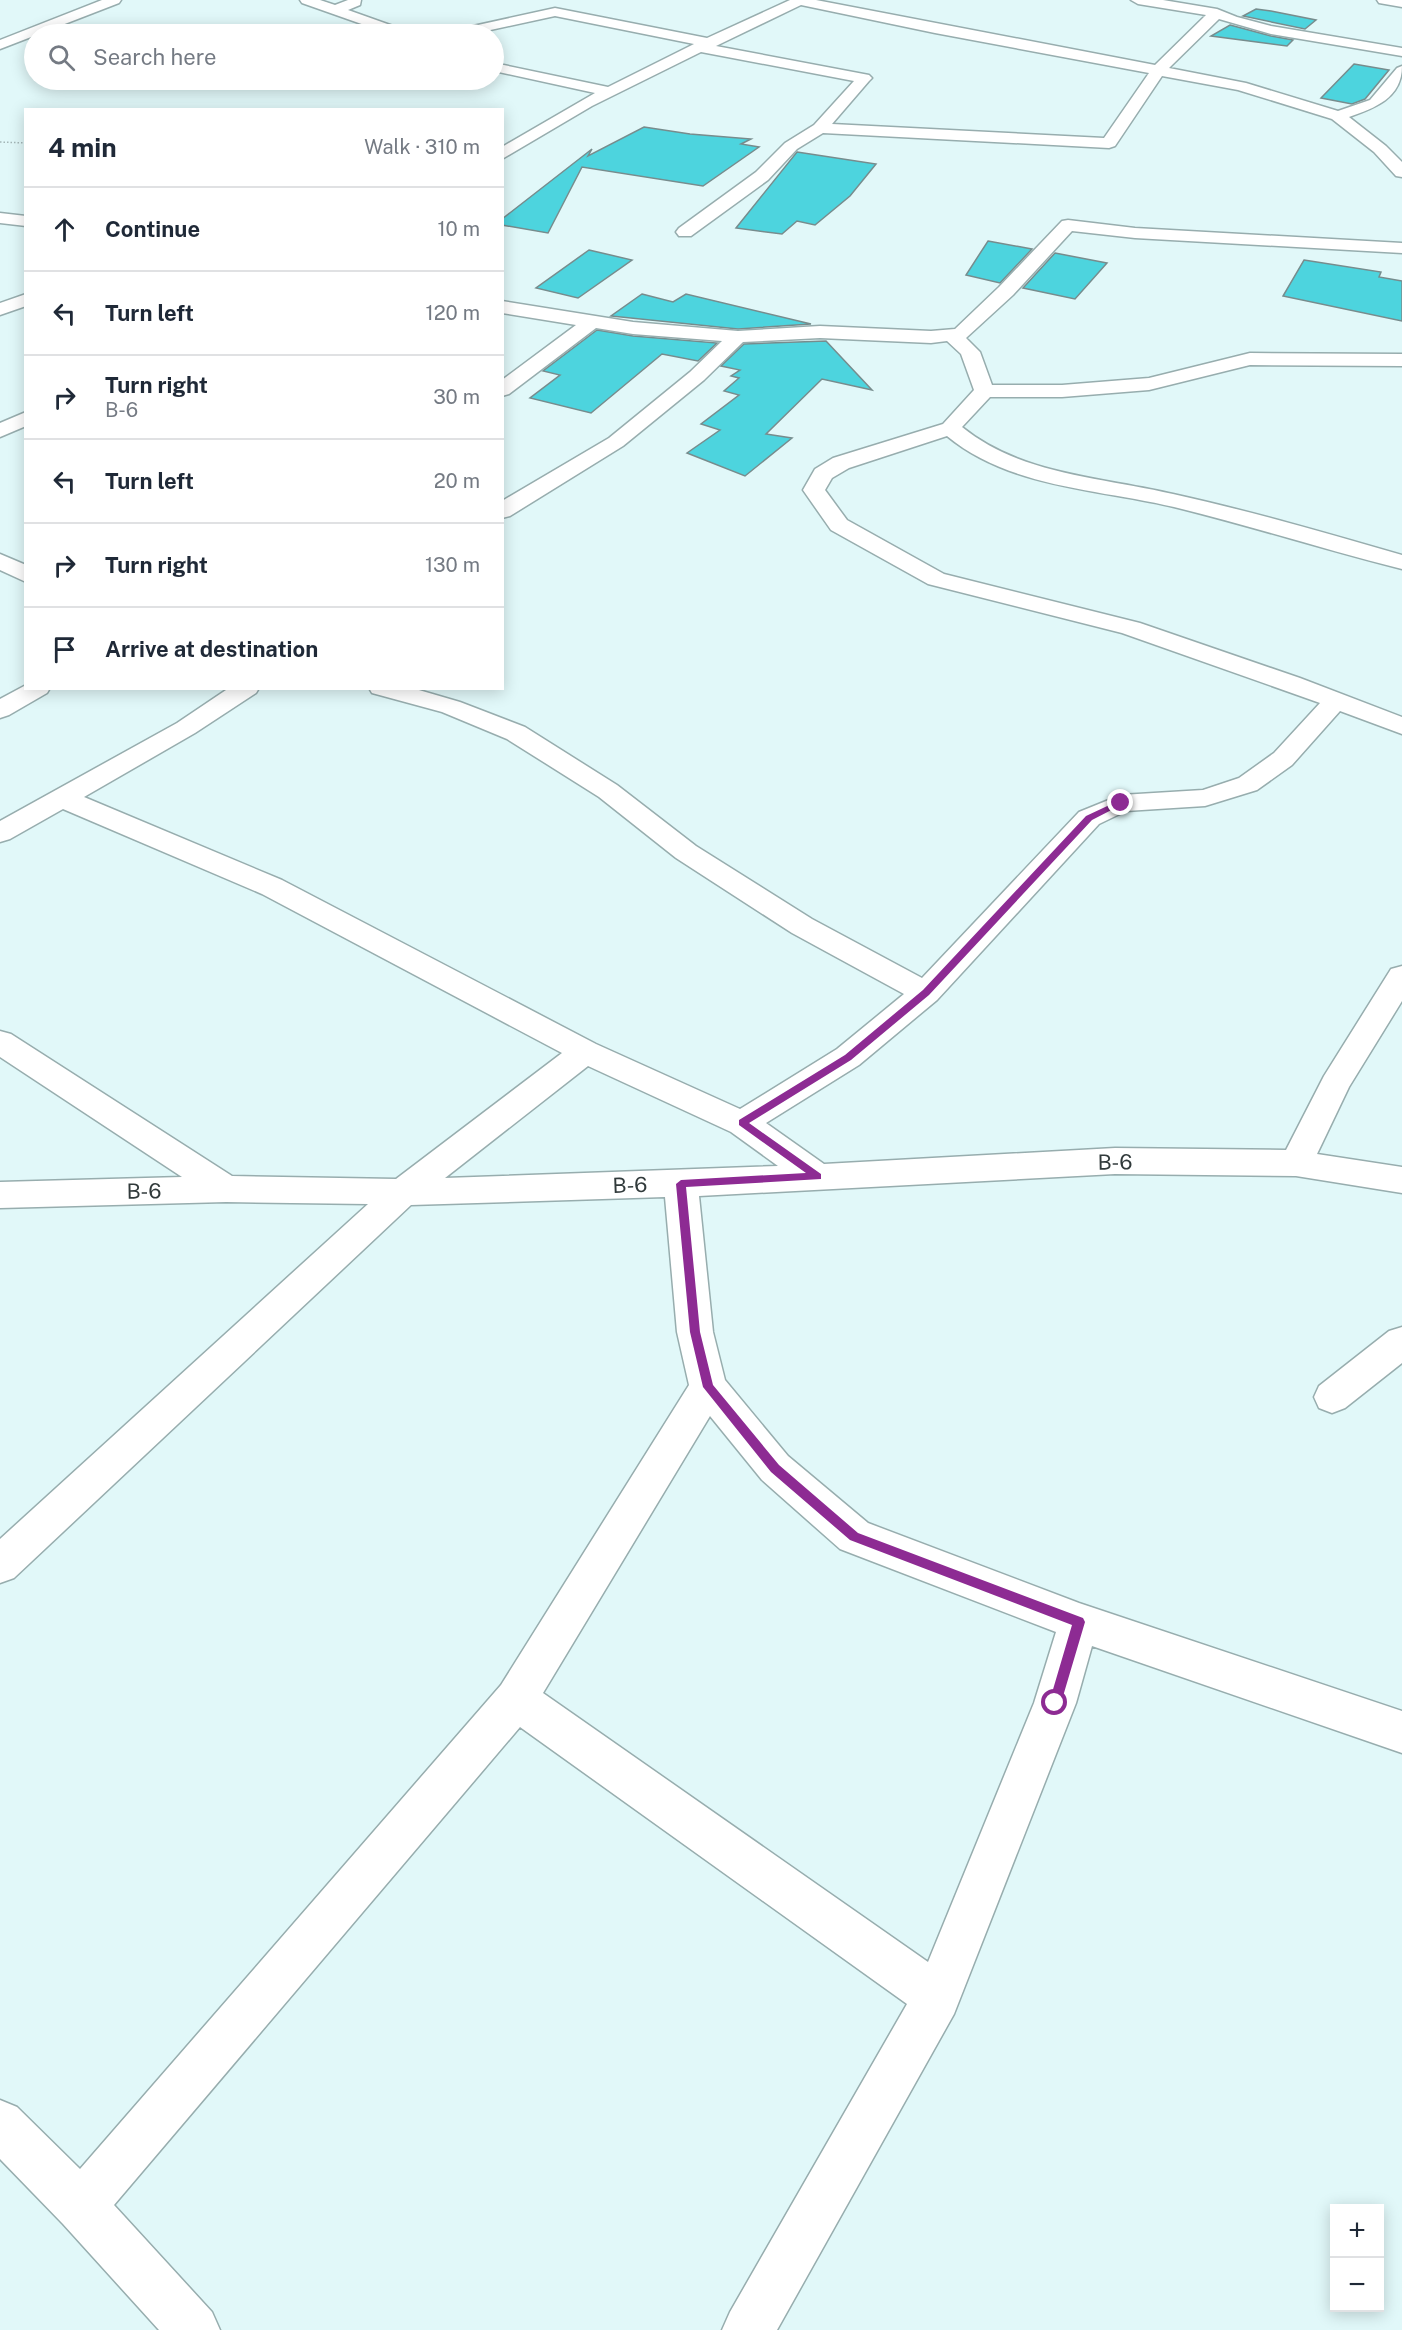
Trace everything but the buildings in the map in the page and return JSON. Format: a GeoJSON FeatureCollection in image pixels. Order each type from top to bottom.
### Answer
{"type":"FeatureCollection","features":[{"type":"Feature","properties":{"kind":"street"},"geometry":{"type":"LineString","coordinates":[[53,24],[114,0]]}},
{"type":"Feature","properties":{"kind":"street"},"geometry":{"type":"LineString","coordinates":[[307,0],[374,24]]}},
{"type":"Feature","properties":{"kind":"street"},"geometry":{"type":"LineString","coordinates":[[335,10],[359,0]]}},
{"type":"Feature","properties":{"kind":"street"},"geometry":{"type":"LineString","coordinates":[[1138,0],[1217,12],[1232,20],[1271,30],[1395,50],[1402,38]]}},
{"type":"Feature","properties":{"kind":"street"},"geometry":{"type":"LineString","coordinates":[[1384,0],[1402,3]]}},
{"type":"Feature","properties":{"kind":"street"},"geometry":{"type":"LineString","coordinates":[[504,153],[611,92],[801,1],[935,29],[1241,86],[1338,116],[1399,166]]}},
{"type":"Feature","properties":{"kind":"street"},"geometry":{"type":"LineString","coordinates":[[500,24],[555,12],[864,78],[820,128],[791,146],[762,176],[686,232]]}},
{"type":"Feature","properties":{"kind":"street"},"geometry":{"type":"LineString","coordinates":[[820,128],[1109,143],[1158,71],[1217,12]]}},
{"type":"Feature","properties":{"kind":"street"},"geometry":{"type":"LineString","coordinates":[[0,45],[24,36]]}},
{"type":"Feature","properties":{"kind":"street"},"geometry":{"type":"LineString","coordinates":[[504,69],[611,92]]}},
{"type":"Feature","properties":{"kind":"street"},"geometry":{"type":"LineString","coordinates":[[1338,116],[1376,103],[1402,71]]}},
{"type":"Feature","properties":{"kind":"street"},"geometry":{"type":"LineString","coordinates":[[1376,103],[1393,108]]}},
{"type":"Feature","properties":{"kind":"street"},"geometry":{"type":"LineString","coordinates":[[0,218],[24,221]]}},
{"type":"Feature","properties":{"kind":"street"},"geometry":{"type":"LineString","coordinates":[[504,307],[633,328],[738,337],[820,332],[931,338],[961,334],[1068,225],[1135,233],[1402,248]]}},
{"type":"Feature","properties":{"kind":"street"},"geometry":{"type":"LineString","coordinates":[[0,309],[24,301]]}},
{"type":"Feature","properties":{"kind":"street"},"geometry":{"type":"LineString","coordinates":[[504,388],[592,321]]}},
{"type":"Feature","properties":{"kind":"street"},"geometry":{"type":"LineString","coordinates":[[951,335],[970,352],[984,391]]}},
{"type":"Feature","properties":{"kind":"street"},"geometry":{"type":"LineString","coordinates":[[504,510],[616,442],[697,376],[738,337]]}},
{"type":"Feature","properties":{"kind":"street"},"geometry":{"type":"LineString","coordinates":[[1402,360],[1250,359],[1149,384],[1062,391],[984,391],[950,428],[841,463],[823,474],[814,490],[839,525],[936,579],[1131,628],[1336,700],[1402,726]]}},
{"type":"Feature","properties":{"kind":"street"},"geometry":{"type":"LineString","coordinates":[[0,430],[24,419]]}},
{"type":"Feature","properties":{"kind":"street"},"geometry":{"type":"LineString","coordinates":[[950,428],[972,446],[1041,475],[1171,500],[1288,529],[1402,562]]}},
{"type":"Feature","properties":{"kind":"street"},"geometry":{"type":"LineString","coordinates":[[0,561],[24,574]]}},
{"type":"Feature","properties":{"kind":"street"},"geometry":{"type":"LineString","coordinates":[[0,710],[35,690]]}},
{"type":"Feature","properties":{"kind":"street"},"geometry":{"type":"LineString","coordinates":[[0,833],[186,728],[244,690]]}},
{"type":"Feature","properties":{"kind":"street"},"geometry":{"type":"LineString","coordinates":[[388,690],[451,707],[516,733],[608,791],[686,852],[793,920],[926,993]]}},
{"type":"Feature","properties":{"kind":"street"},"geometry":{"type":"LineString","coordinates":[[742,1123],[848,1057],[926,993],[1089,818],[1121,803],[1205,798],[1248,784],[1283,759],[1336,700]]}},
{"type":"Feature","properties":{"kind":"street"},"geometry":{"type":"LineString","coordinates":[[62,798],[272,887],[585,1052],[742,1123],[818,1177]]}},
{"type":"Feature","properties":{"kind":"street"},"geometry":{"type":"LineString","coordinates":[[1296,1163],[1335,1084],[1402,976]]}},
{"type":"Feature","properties":{"kind":"street"},"geometry":{"type":"LineString","coordinates":[[0,1042],[226,1189]]}},
{"type":"Feature","properties":{"kind":"street"},"geometry":{"type":"LineString","coordinates":[[0,1565],[403,1192],[585,1052]]}},
{"type":"Feature","properties":{"kind":"street","name":"B-6"},"geometry":{"type":"LineString","coordinates":[[0,1195],[226,1189],[403,1192],[681,1184],[1115,1161],[1296,1163],[1402,1180]]}},
{"type":"Feature","properties":{"kind":"street"},"geometry":{"type":"LineString","coordinates":[[681,1184],[695,1332],[708,1387],[775,1468],[854,1536],[1079,1622],[1402,1731]]}},
{"type":"Feature","properties":{"kind":"street"},"geometry":{"type":"LineString","coordinates":[[1332,1397],[1402,1342]]}},
{"type":"Feature","properties":{"kind":"street"},"geometry":{"type":"LineString","coordinates":[[81,2206],[516,1699],[708,1387]]}},
{"type":"Feature","properties":{"kind":"street"},"geometry":{"type":"LineString","coordinates":[[748,2330],[937,1996],[1055,1703],[1079,1622]]}},
{"type":"Feature","properties":{"kind":"street"},"geometry":{"type":"LineString","coordinates":[[516,1699],[937,1996]]}},
{"type":"Feature","properties":{"kind":"street"},"geometry":{"type":"LineString","coordinates":[[0,2124],[81,2206],[194,2330]]}},
{"type":"Feature","properties":{"kind":"path"},"geometry":{"type":"LineString","coordinates":[[0,142],[24,143]]}},
{"type":"Feature","properties":{"kind":"route"},"geometry":{"type":"LineString","coordinates":[[1055,1703],[1079,1622],[854,1536],[775,1468],[708,1387],[695,1332],[681,1184],[818,1177],[742,1123],[848,1057],[926,993],[1089,818],[1121,803]]}}]}
